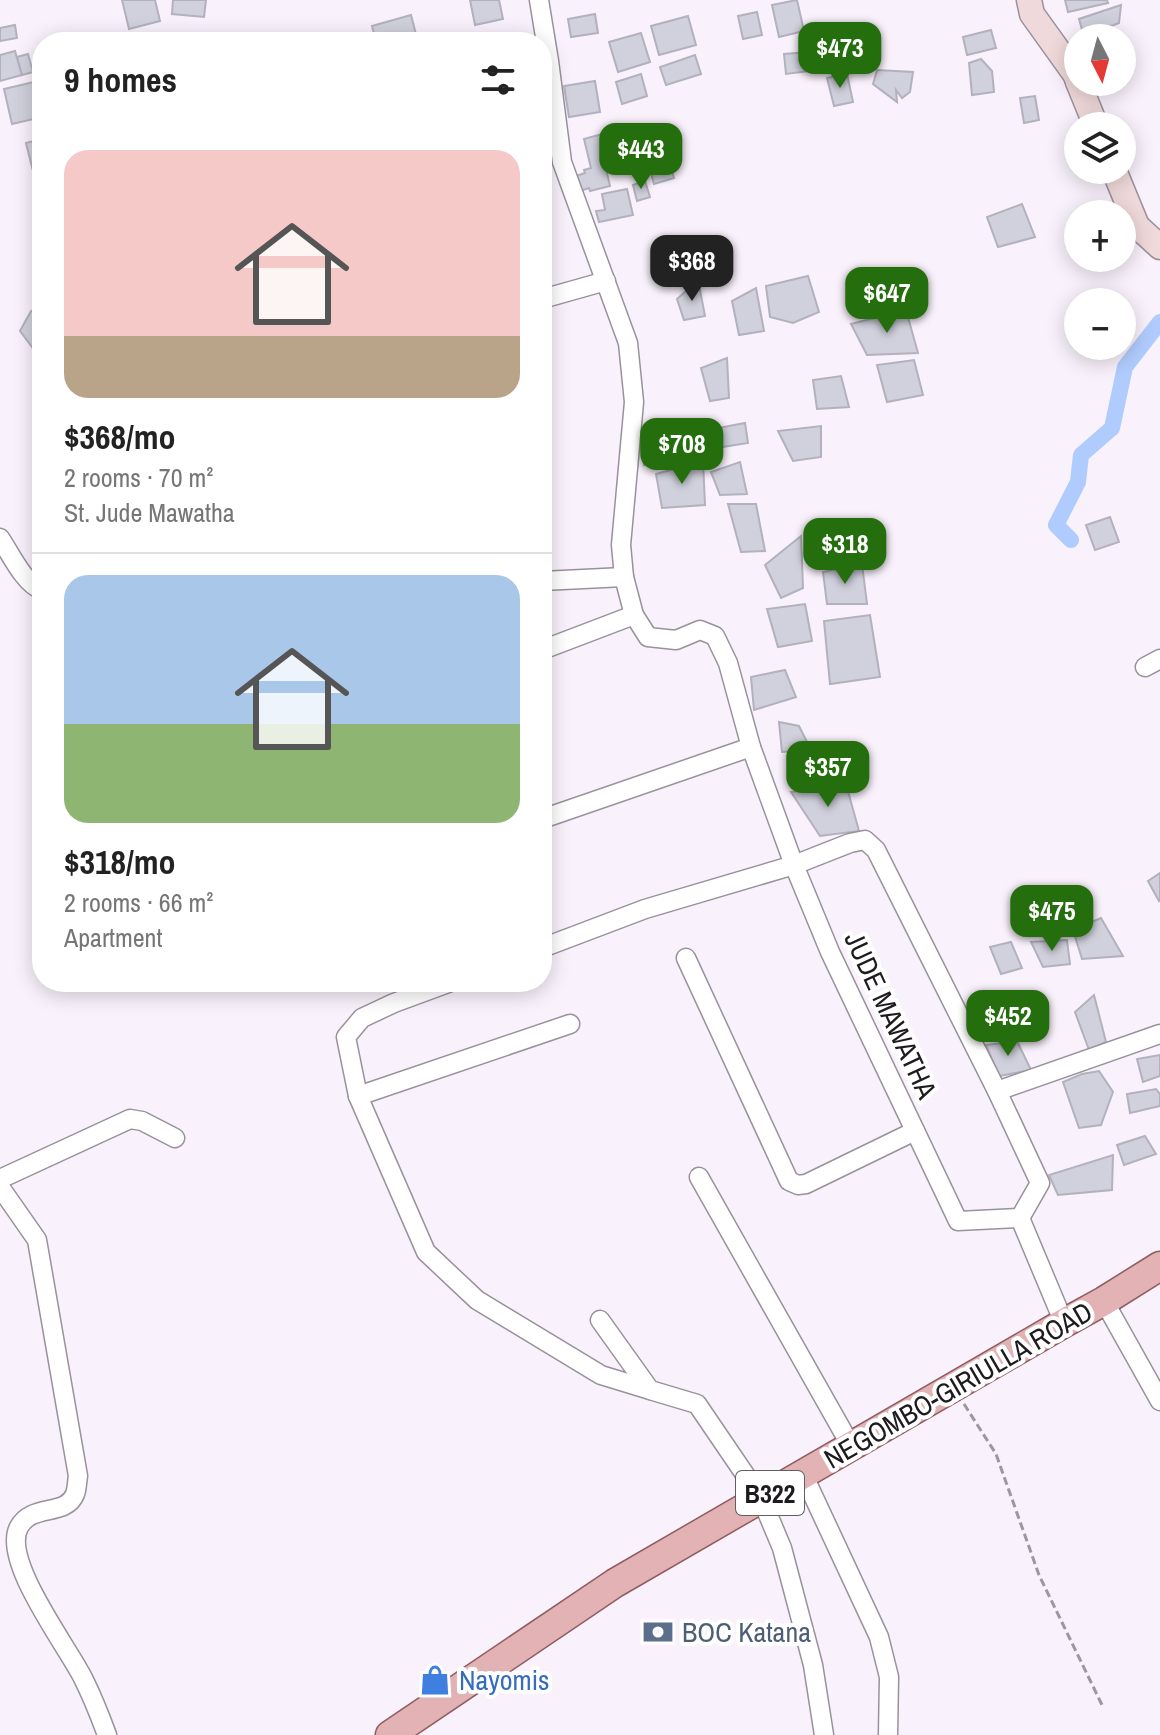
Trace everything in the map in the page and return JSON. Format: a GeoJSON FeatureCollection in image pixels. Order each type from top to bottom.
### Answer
{"type":"FeatureCollection","features":[{"type":"Feature","properties":{"kind":"main road","name":"NEGOMBO-GIRIULLA ROAD"},"geometry":{"type":"LineString","coordinates":[[390,1735],[615,1583],[1160,1266]]}},
{"type":"Feature","properties":{"kind":"street"},"geometry":{"type":"LineString","coordinates":[[539,0],[543,32]]}},
{"type":"Feature","properties":{"kind":"street"},"geometry":{"type":"LineString","coordinates":[[1029,0],[1032,14],[1064,59]]}},
{"type":"Feature","properties":{"kind":"street"},"geometry":{"type":"LineString","coordinates":[[552,99],[562,162],[628,343],[634,402],[621,545],[624,577],[634,615],[552,646]]}},
{"type":"Feature","properties":{"kind":"street"},"geometry":{"type":"LineString","coordinates":[[1120,184],[1137,226],[1160,247]]}},
{"type":"Feature","properties":{"kind":"street"},"geometry":{"type":"LineString","coordinates":[[552,296],[606,281]]}},
{"type":"Feature","properties":{"kind":"street"},"geometry":{"type":"LineString","coordinates":[[0,538],[32,585]]}},
{"type":"Feature","properties":{"kind":"street"},"geometry":{"type":"LineString","coordinates":[[552,581],[624,577]]}},
{"type":"Feature","properties":{"kind":"street","name":"JUDE MAWATHA"},"geometry":{"type":"LineString","coordinates":[[634,615],[648,637],[676,640],[700,630],[715,636],[728,663],[751,747],[830,952],[958,1221],[1020,1218]]}},
{"type":"Feature","properties":{"kind":"street"},"geometry":{"type":"LineString","coordinates":[[552,816],[751,747]]}},
{"type":"Feature","properties":{"kind":"street"},"geometry":{"type":"LineString","coordinates":[[552,944],[645,909],[794,865],[865,840],[876,850],[1040,1183],[1020,1218],[1064,1323]]}},
{"type":"Feature","properties":{"kind":"street"},"geometry":{"type":"LineString","coordinates":[[686,958],[789,1181],[806,1184],[915,1131]]}},
{"type":"Feature","properties":{"kind":"street"},"geometry":{"type":"LineString","coordinates":[[424,992],[362,1018],[346,1037],[358,1096],[426,1252],[477,1300],[601,1375],[697,1404],[761,1498],[782,1548],[813,1665],[824,1735]]}},
{"type":"Feature","properties":{"kind":"street"},"geometry":{"type":"LineString","coordinates":[[358,1096],[570,1024]]}},
{"type":"Feature","properties":{"kind":"street"},"geometry":{"type":"LineString","coordinates":[[997,1091],[1160,1034]]}},
{"type":"Feature","properties":{"kind":"street"},"geometry":{"type":"LineString","coordinates":[[0,1179],[130,1119],[142,1121],[175,1138]]}},
{"type":"Feature","properties":{"kind":"street"},"geometry":{"type":"LineString","coordinates":[[699,1177],[851,1446]]}},
{"type":"Feature","properties":{"kind":"street"},"geometry":{"type":"LineString","coordinates":[[0,1187],[37,1240],[78,1476],[74,1497],[62,1507],[31,1514],[18,1527],[16,1544],[25,1580],[83,1678],[107,1735]]}},
{"type":"Feature","properties":{"kind":"street"},"geometry":{"type":"LineString","coordinates":[[1104,1301],[1160,1401]]}},
{"type":"Feature","properties":{"kind":"street"},"geometry":{"type":"LineString","coordinates":[[600,1320],[650,1390]]}},
{"type":"Feature","properties":{"kind":"street"},"geometry":{"type":"LineString","coordinates":[[803,1474],[879,1637],[889,1677],[888,1735]]}},
{"type":"Feature","properties":{"kind":"path"},"geometry":{"type":"LineString","coordinates":[[953,1387],[996,1454],[1039,1575],[1103,1707]]}},
{"type":"Feature","properties":{"kind":"building"},"geometry":{"type":"Polygon","coordinates":[[[122,0],[155,0],[160,21],[129,29],[122,0]]]}},
{"type":"Feature","properties":{"kind":"building"},"geometry":{"type":"Polygon","coordinates":[[[173,0],[206,0],[204,17],[172,14],[173,0]]]}},
{"type":"Feature","properties":{"kind":"building"},"geometry":{"type":"Polygon","coordinates":[[[470,0],[499,0],[503,19],[475,25],[470,0]]]}},
{"type":"Feature","properties":{"kind":"building"},"geometry":{"type":"Polygon","coordinates":[[[797,0],[804,31],[779,37],[772,5],[797,0]]]}},
{"type":"Feature","properties":{"kind":"building"},"geometry":{"type":"Polygon","coordinates":[[[1065,0],[1107,0],[1108,3],[1068,12],[1065,0]]]}},
{"type":"Feature","properties":{"kind":"building"},"geometry":{"type":"Polygon","coordinates":[[[1121,5],[1116,24],[1080,24],[1079,19],[1121,5]]]}},
{"type":"Feature","properties":{"kind":"building"},"geometry":{"type":"Polygon","coordinates":[[[757,12],[762,35],[743,39],[738,16],[757,12]]]}},
{"type":"Feature","properties":{"kind":"building"},"geometry":{"type":"Polygon","coordinates":[[[595,14],[598,33],[571,37],[568,19],[595,14]]]}},
{"type":"Feature","properties":{"kind":"building"},"geometry":{"type":"Polygon","coordinates":[[[411,15],[415,32],[374,32],[372,26],[411,15]]]}},
{"type":"Feature","properties":{"kind":"building"},"geometry":{"type":"Polygon","coordinates":[[[688,16],[696,45],[659,55],[651,26],[688,16]]]}},
{"type":"Feature","properties":{"kind":"building"},"geometry":{"type":"Polygon","coordinates":[[[15,25],[17,38],[0,41],[0,28],[15,25]]]}},
{"type":"Feature","properties":{"kind":"building"},"geometry":{"type":"Polygon","coordinates":[[[991,30],[996,48],[967,55],[963,37],[991,30]]]}},
{"type":"Feature","properties":{"kind":"building"},"geometry":{"type":"Polygon","coordinates":[[[641,33],[650,62],[618,72],[609,42],[641,33]]]}},
{"type":"Feature","properties":{"kind":"building"},"geometry":{"type":"Polygon","coordinates":[[[15,51],[22,75],[0,81],[0,55],[15,51]]]}},
{"type":"Feature","properties":{"kind":"building"},"geometry":{"type":"Polygon","coordinates":[[[808,52],[810,71],[786,74],[784,54],[808,52]]]}},
{"type":"Feature","properties":{"kind":"building"},"geometry":{"type":"Polygon","coordinates":[[[28,54],[32,72],[22,75],[17,57],[28,54]]]}},
{"type":"Feature","properties":{"kind":"building"},"geometry":{"type":"Polygon","coordinates":[[[695,55],[701,74],[666,85],[660,67],[695,55]]]}},
{"type":"Feature","properties":{"kind":"building"},"geometry":{"type":"Polygon","coordinates":[[[981,59],[992,71],[994,92],[972,95],[969,63],[981,59]]]}},
{"type":"Feature","properties":{"kind":"building"},"geometry":{"type":"Polygon","coordinates":[[[877,70],[913,72],[910,92],[902,98],[896,90],[897,102],[873,84],[877,70]]]}},
{"type":"Feature","properties":{"kind":"building"},"geometry":{"type":"Polygon","coordinates":[[[641,74],[647,96],[622,104],[616,82],[641,74]]]}},
{"type":"Feature","properties":{"kind":"building"},"geometry":{"type":"Polygon","coordinates":[[[847,74],[853,102],[834,106],[827,78],[847,74]]]}},
{"type":"Feature","properties":{"kind":"building"},"geometry":{"type":"Polygon","coordinates":[[[595,81],[600,112],[569,117],[564,86],[595,81]]]}},
{"type":"Feature","properties":{"kind":"building"},"geometry":{"type":"Polygon","coordinates":[[[32,82],[32,119],[12,124],[4,89],[32,82]]]}},
{"type":"Feature","properties":{"kind":"building"},"geometry":{"type":"Polygon","coordinates":[[[1035,96],[1039,120],[1024,123],[1020,98],[1035,96]]]}},
{"type":"Feature","properties":{"kind":"building"},"geometry":{"type":"Polygon","coordinates":[[[625,128],[634,162],[606,169],[610,186],[577,192],[573,177],[591,168],[584,139],[625,128]]]}},
{"type":"Feature","properties":{"kind":"building"},"geometry":{"type":"Polygon","coordinates":[[[660,131],[674,178],[654,184],[641,137],[660,131]]]}},
{"type":"Feature","properties":{"kind":"building"},"geometry":{"type":"Polygon","coordinates":[[[32,142],[32,167],[26,143],[32,142]]]}},
{"type":"Feature","properties":{"kind":"building"},"geometry":{"type":"Polygon","coordinates":[[[645,181],[650,197],[637,201],[633,185],[645,181]]]}},
{"type":"Feature","properties":{"kind":"building"},"geometry":{"type":"Polygon","coordinates":[[[627,189],[633,215],[599,222],[596,211],[605,210],[602,194],[627,189]]]}},
{"type":"Feature","properties":{"kind":"building"},"geometry":{"type":"Polygon","coordinates":[[[1022,204],[1035,237],[998,247],[987,217],[1022,204]]]}},
{"type":"Feature","properties":{"kind":"building"},"geometry":{"type":"Polygon","coordinates":[[[808,276],[819,312],[793,323],[770,317],[766,286],[808,276]]]}},
{"type":"Feature","properties":{"kind":"building"},"geometry":{"type":"Polygon","coordinates":[[[698,280],[705,316],[684,320],[677,299],[698,280]]]}},
{"type":"Feature","properties":{"kind":"building"},"geometry":{"type":"Polygon","coordinates":[[[756,288],[764,331],[739,335],[732,301],[756,288]]]}},
{"type":"Feature","properties":{"kind":"building"},"geometry":{"type":"Polygon","coordinates":[[[906,310],[918,353],[867,355],[851,324],[906,310]]]}},
{"type":"Feature","properties":{"kind":"building"},"geometry":{"type":"Polygon","coordinates":[[[32,311],[32,347],[20,331],[32,311]]]}},
{"type":"Feature","properties":{"kind":"building"},"geometry":{"type":"Polygon","coordinates":[[[727,358],[729,398],[710,401],[701,368],[727,358]]]}},
{"type":"Feature","properties":{"kind":"building"},"geometry":{"type":"Polygon","coordinates":[[[914,360],[923,395],[887,402],[877,365],[914,360]]]}},
{"type":"Feature","properties":{"kind":"building"},"geometry":{"type":"Polygon","coordinates":[[[841,376],[849,407],[817,409],[813,380],[841,376]]]}},
{"type":"Feature","properties":{"kind":"building"},"geometry":{"type":"Polygon","coordinates":[[[745,423],[748,443],[716,448],[713,429],[745,423]]]}},
{"type":"Feature","properties":{"kind":"building"},"geometry":{"type":"Polygon","coordinates":[[[821,426],[821,457],[793,461],[778,431],[821,426]]]}},
{"type":"Feature","properties":{"kind":"building"},"geometry":{"type":"Polygon","coordinates":[[[667,428],[668,459],[644,465],[640,438],[667,428]]]}},
{"type":"Feature","properties":{"kind":"building"},"geometry":{"type":"Polygon","coordinates":[[[703,461],[705,505],[662,508],[656,474],[703,461]]]}},
{"type":"Feature","properties":{"kind":"building"},"geometry":{"type":"Polygon","coordinates":[[[740,462],[747,494],[720,495],[711,472],[740,462]]]}},
{"type":"Feature","properties":{"kind":"building"},"geometry":{"type":"Polygon","coordinates":[[[728,504],[756,504],[765,551],[741,552],[728,504]]]}},
{"type":"Feature","properties":{"kind":"building"},"geometry":{"type":"Polygon","coordinates":[[[1110,517],[1119,542],[1095,550],[1086,525],[1110,517]]]}},
{"type":"Feature","properties":{"kind":"building"},"geometry":{"type":"Polygon","coordinates":[[[801,536],[803,588],[781,598],[765,565],[801,536]]]}},
{"type":"Feature","properties":{"kind":"building"},"geometry":{"type":"Polygon","coordinates":[[[862,564],[867,604],[827,604],[823,572],[862,564]]]}},
{"type":"Feature","properties":{"kind":"building"},"geometry":{"type":"Polygon","coordinates":[[[805,604],[812,641],[778,647],[767,609],[805,604]]]}},
{"type":"Feature","properties":{"kind":"building"},"geometry":{"type":"Polygon","coordinates":[[[870,615],[880,677],[830,684],[824,621],[870,615]]]}},
{"type":"Feature","properties":{"kind":"building"},"geometry":{"type":"Polygon","coordinates":[[[785,670],[796,697],[754,710],[751,677],[785,670]]]}},
{"type":"Feature","properties":{"kind":"building"},"geometry":{"type":"Polygon","coordinates":[[[779,722],[799,726],[811,750],[782,752],[779,722]]]}},
{"type":"Feature","properties":{"kind":"building"},"geometry":{"type":"Polygon","coordinates":[[[846,784],[859,831],[820,836],[791,792],[846,784]]]}},
{"type":"Feature","properties":{"kind":"building"},"geometry":{"type":"Polygon","coordinates":[[[1160,873],[1160,900],[1159,901],[1148,881],[1160,873]]]}},
{"type":"Feature","properties":{"kind":"building"},"geometry":{"type":"Polygon","coordinates":[[[1101,918],[1123,956],[1082,959],[1073,930],[1101,918]]]}},
{"type":"Feature","properties":{"kind":"building"},"geometry":{"type":"Polygon","coordinates":[[[1067,940],[1070,964],[1043,967],[1031,942],[1067,940]]]}},
{"type":"Feature","properties":{"kind":"building"},"geometry":{"type":"Polygon","coordinates":[[[1011,942],[1022,968],[1001,974],[990,947],[1011,942]]]}},
{"type":"Feature","properties":{"kind":"building"},"geometry":{"type":"Polygon","coordinates":[[[1094,995],[1106,1042],[1089,1050],[1075,1012],[1094,995]]]}},
{"type":"Feature","properties":{"kind":"building"},"geometry":{"type":"Polygon","coordinates":[[[1033,1011],[1037,1032],[997,1037],[992,1023],[1033,1011]]]}},
{"type":"Feature","properties":{"kind":"building"},"geometry":{"type":"Polygon","coordinates":[[[1017,1041],[1031,1070],[999,1076],[986,1045],[1017,1041]]]}},
{"type":"Feature","properties":{"kind":"building"},"geometry":{"type":"Polygon","coordinates":[[[1160,1055],[1160,1076],[1143,1082],[1137,1059],[1160,1055]]]}},
{"type":"Feature","properties":{"kind":"building"},"geometry":{"type":"Polygon","coordinates":[[[1099,1071],[1113,1092],[1101,1125],[1079,1128],[1063,1082],[1099,1071]]]}},
{"type":"Feature","properties":{"kind":"building"},"geometry":{"type":"Polygon","coordinates":[[[1156,1089],[1160,1094],[1160,1106],[1130,1113],[1127,1094],[1156,1089]]]}},
{"type":"Feature","properties":{"kind":"building"},"geometry":{"type":"Polygon","coordinates":[[[1145,1136],[1156,1154],[1124,1165],[1117,1145],[1145,1136]]]}},
{"type":"Feature","properties":{"kind":"building"},"geometry":{"type":"Polygon","coordinates":[[[1113,1155],[1112,1190],[1058,1195],[1049,1175],[1113,1155]]]}},
{"type":"Feature","properties":{"kind":"waterway"},"geometry":{"type":"LineString","coordinates":[[1071,540],[1056,525],[1078,482],[1081,455],[1112,428],[1125,367],[1160,322]]}},
{"type":"Feature","properties":{"kind":"place","name":"BOC Katana"},"geometry":{"type":"Point","coordinates":[658,1632]}},
{"type":"Feature","properties":{"kind":"place","name":"Nayomis"},"geometry":{"type":"Point","coordinates":[435,1680]}}]}
